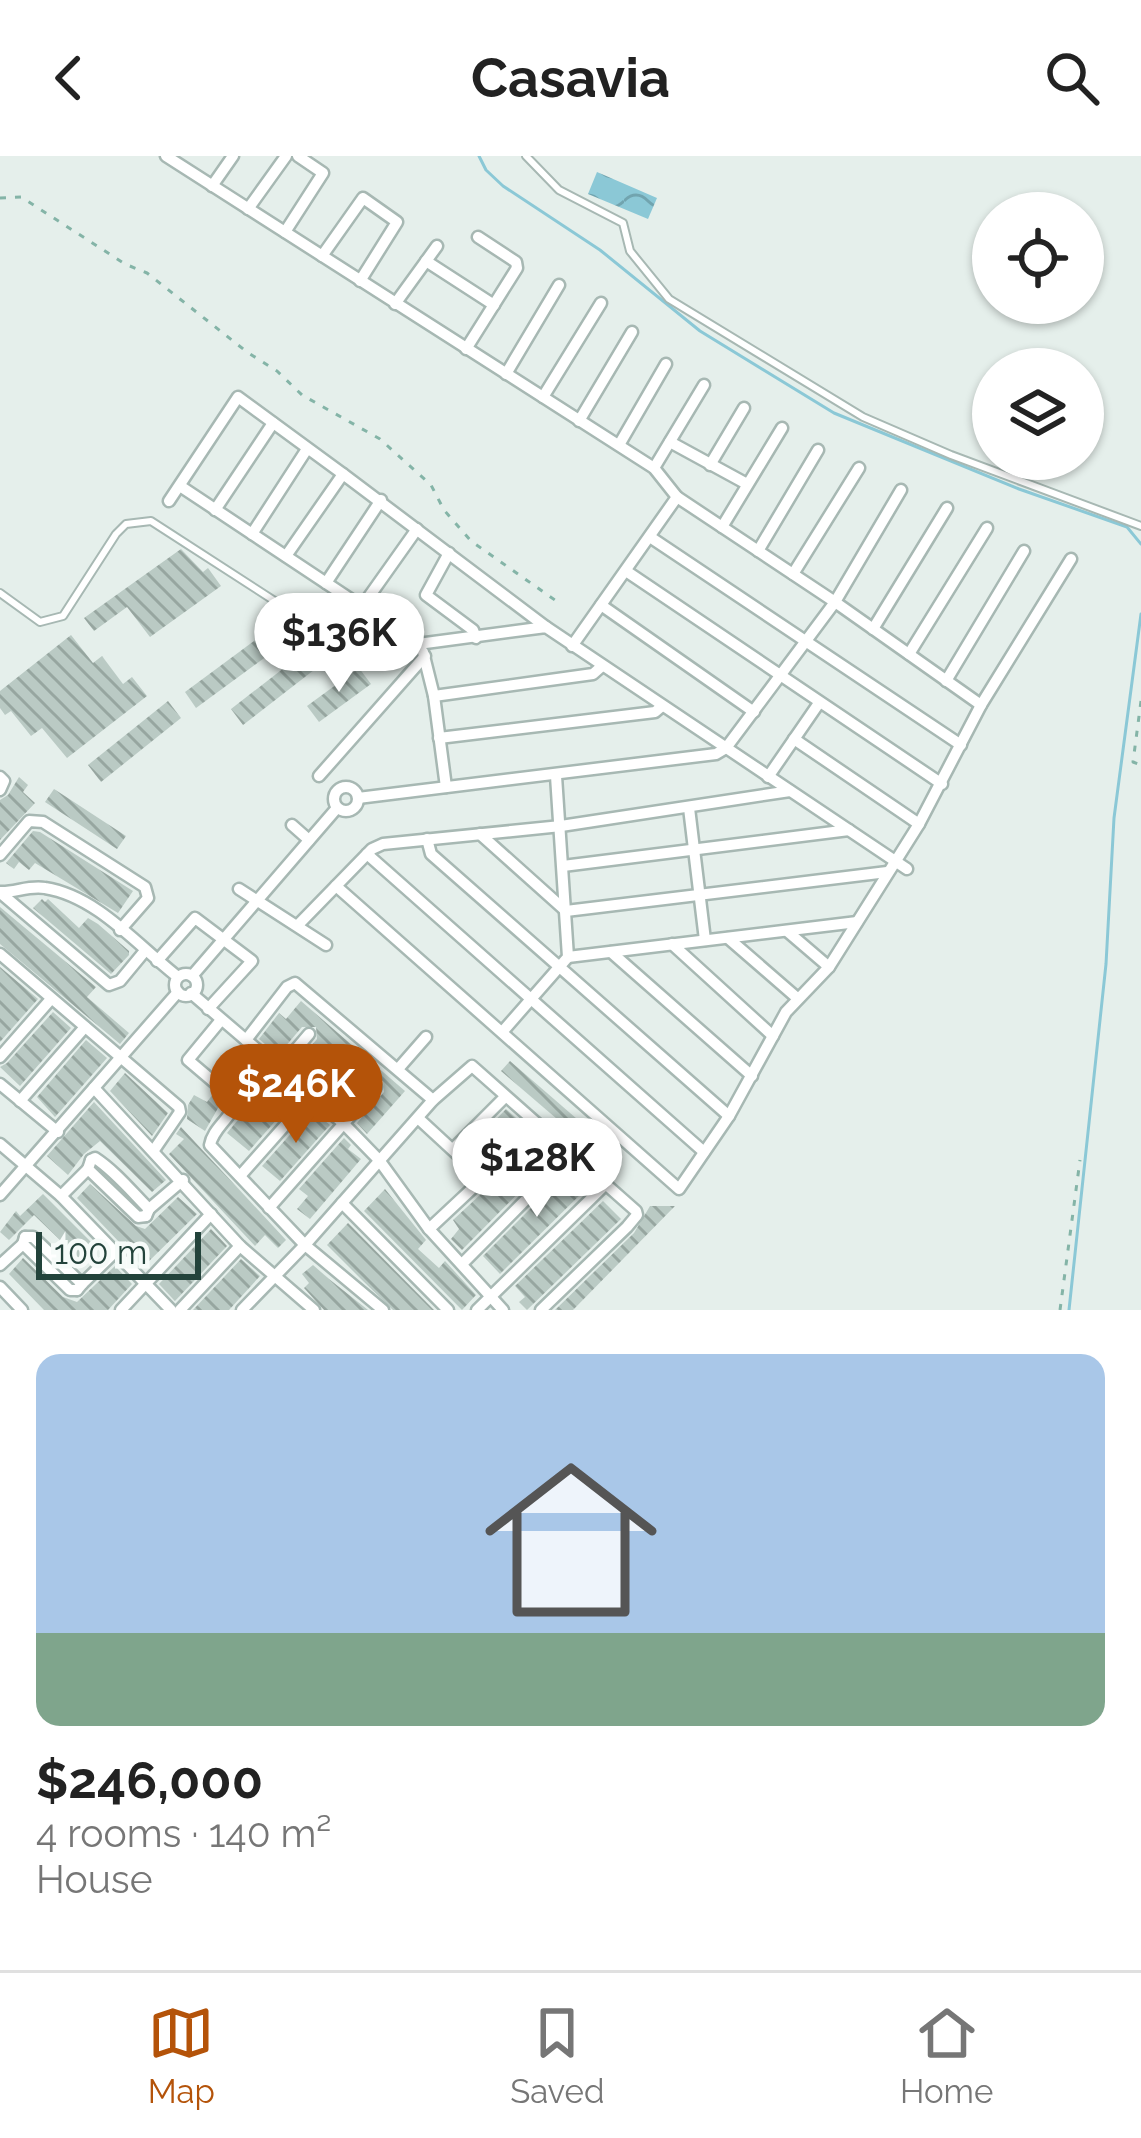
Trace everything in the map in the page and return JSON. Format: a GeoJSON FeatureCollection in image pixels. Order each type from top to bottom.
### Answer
{"type":"FeatureCollection","features":[{"type":"Feature","properties":{"kind":"street"},"geometry":{"type":"LineString","coordinates":[[212,186],[233,156]]}},
{"type":"Feature","properties":{"kind":"street"},"geometry":{"type":"LineString","coordinates":[[248,209],[286,156]]}},
{"type":"Feature","properties":{"kind":"street"},"geometry":{"type":"LineString","coordinates":[[285,232],[323,173],[298,156]]}},
{"type":"Feature","properties":{"kind":"street"},"geometry":{"type":"LineString","coordinates":[[172,157],[654,468],[677,497],[981,705]]}},
{"type":"Feature","properties":{"kind":"street"},"geometry":{"type":"LineString","coordinates":[[322,256],[363,198],[397,222],[359,280]]}},
{"type":"Feature","properties":{"kind":"street"},"geometry":{"type":"LineString","coordinates":[[466,349],[517,268],[516,262],[478,237]]}},
{"type":"Feature","properties":{"kind":"street"},"geometry":{"type":"LineString","coordinates":[[395,304],[436,246]]}},
{"type":"Feature","properties":{"kind":"street"},"geometry":{"type":"LineString","coordinates":[[426,261],[494,305]]}},
{"type":"Feature","properties":{"kind":"street"},"geometry":{"type":"LineString","coordinates":[[506,374],[559,285]]}},
{"type":"Feature","properties":{"kind":"street"},"geometry":{"type":"LineString","coordinates":[[543,397],[601,303]]}},
{"type":"Feature","properties":{"kind":"street"},"geometry":{"type":"LineString","coordinates":[[579,421],[632,332]]}},
{"type":"Feature","properties":{"kind":"street"},"geometry":{"type":"LineString","coordinates":[[619,445],[666,364]]}},
{"type":"Feature","properties":{"kind":"street"},"geometry":{"type":"LineString","coordinates":[[654,468],[704,385]]}},
{"type":"Feature","properties":{"kind":"street"},"geometry":{"type":"LineString","coordinates":[[169,501],[238,397],[572,646],[907,869]]}},
{"type":"Feature","properties":{"kind":"street"},"geometry":{"type":"LineString","coordinates":[[710,465],[744,409]]}},
{"type":"Feature","properties":{"kind":"street"},"geometry":{"type":"LineString","coordinates":[[214,510],[273,423]]}},
{"type":"Feature","properties":{"kind":"street"},"geometry":{"type":"LineString","coordinates":[[722,527],[782,428]]}},
{"type":"Feature","properties":{"kind":"street"},"geometry":{"type":"LineString","coordinates":[[670,442],[747,484]]}},
{"type":"Feature","properties":{"kind":"street"},"geometry":{"type":"LineString","coordinates":[[252,534],[307,449]]}},
{"type":"Feature","properties":{"kind":"street"},"geometry":{"type":"LineString","coordinates":[[758,551],[818,450]]}},
{"type":"Feature","properties":{"kind":"street"},"geometry":{"type":"LineString","coordinates":[[793,574],[859,468]]}},
{"type":"Feature","properties":{"kind":"street"},"geometry":{"type":"LineString","coordinates":[[286,556],[343,474]]}},
{"type":"Feature","properties":{"kind":"street"},"geometry":{"type":"LineString","coordinates":[[180,486],[418,644],[434,696],[446,787]]}},
{"type":"Feature","properties":{"kind":"street"},"geometry":{"type":"LineString","coordinates":[[337,808],[349,811],[358,798],[716,754],[726,748],[781,678],[835,602],[901,490]]}},
{"type":"Feature","properties":{"kind":"street"},"geometry":{"type":"LineString","coordinates":[[572,646],[677,497]]}},
{"type":"Feature","properties":{"kind":"street"},"geometry":{"type":"LineString","coordinates":[[326,583],[381,500]]}},
{"type":"Feature","properties":{"kind":"street"},"geometry":{"type":"LineString","coordinates":[[873,629],[946,508]]}},
{"type":"Feature","properties":{"kind":"street"},"geometry":{"type":"LineString","coordinates":[[909,654],[987,528]]}},
{"type":"Feature","properties":{"kind":"street"},"geometry":{"type":"LineString","coordinates":[[362,608],[417,529]]}},
{"type":"Feature","properties":{"kind":"street"},"geometry":{"type":"LineString","coordinates":[[650,537],[961,745]]}},
{"type":"Feature","properties":{"kind":"street"},"geometry":{"type":"LineString","coordinates":[[946,681],[1024,551]]}},
{"type":"Feature","properties":{"kind":"street"},"geometry":{"type":"LineString","coordinates":[[449,553],[426,595],[473,630],[476,638]]}},
{"type":"Feature","properties":{"kind":"street"},"geometry":{"type":"LineString","coordinates":[[336,886],[679,1189],[729,1116],[796,997],[829,967],[919,824],[981,705],[1071,559]]}},
{"type":"Feature","properties":{"kind":"street"},"geometry":{"type":"LineString","coordinates":[[626,571],[942,784]]}},
{"type":"Feature","properties":{"kind":"street"},"geometry":{"type":"LineString","coordinates":[[601,605],[754,712]]}},
{"type":"Feature","properties":{"kind":"street"},"geometry":{"type":"LineString","coordinates":[[418,644],[546,626]]}},
{"type":"Feature","properties":{"kind":"street"},"geometry":{"type":"LineString","coordinates":[[328,783],[425,656]]}},
{"type":"Feature","properties":{"kind":"street"},"geometry":{"type":"LineString","coordinates":[[434,696],[593,674],[602,666]]}},
{"type":"Feature","properties":{"kind":"street"},"geometry":{"type":"LineString","coordinates":[[768,777],[819,703]]}},
{"type":"Feature","properties":{"kind":"street"},"geometry":{"type":"LineString","coordinates":[[440,738],[655,712],[662,706]]}},
{"type":"Feature","properties":{"kind":"street"},"geometry":{"type":"LineString","coordinates":[[794,739],[919,824]]}},
{"type":"Feature","properties":{"kind":"street"},"geometry":{"type":"LineString","coordinates":[[503,1031],[564,962],[566,911],[556,776]]}},
{"type":"Feature","properties":{"kind":"street"},"geometry":{"type":"LineString","coordinates":[[0,777],[4,782],[0,790]]}},
{"type":"Feature","properties":{"kind":"street"},"geometry":{"type":"LineString","coordinates":[[328,783],[349,787],[358,798]]}},
{"type":"Feature","properties":{"kind":"street"},"geometry":{"type":"LineString","coordinates":[[328,783],[337,808]]}},
{"type":"Feature","properties":{"kind":"street"},"geometry":{"type":"LineString","coordinates":[[298,926],[367,854],[383,844],[561,826],[790,791]]}},
{"type":"Feature","properties":{"kind":"street"},"geometry":{"type":"LineString","coordinates":[[2,894],[26,886],[60,891],[91,905],[178,977],[192,976],[337,808]]}},
{"type":"Feature","properties":{"kind":"street"},"geometry":{"type":"LineString","coordinates":[[689,808],[705,940]]}},
{"type":"Feature","properties":{"kind":"street"},"geometry":{"type":"LineString","coordinates":[[0,855],[29,821],[43,822],[145,887],[148,898],[120,930]]}},
{"type":"Feature","properties":{"kind":"street"},"geometry":{"type":"LineString","coordinates":[[292,825],[309,840]]}},
{"type":"Feature","properties":{"kind":"street"},"geometry":{"type":"LineString","coordinates":[[563,866],[849,830]]}},
{"type":"Feature","properties":{"kind":"street"},"geometry":{"type":"LineString","coordinates":[[480,834],[566,911],[887,872]]}},
{"type":"Feature","properties":{"kind":"street"},"geometry":{"type":"LineString","coordinates":[[427,839],[430,854],[564,962],[729,1116]]}},
{"type":"Feature","properties":{"kind":"street"},"geometry":{"type":"LineString","coordinates":[[367,854],[704,1152]]}},
{"type":"Feature","properties":{"kind":"street"},"geometry":{"type":"LineString","coordinates":[[239,889],[326,945]]}},
{"type":"Feature","properties":{"kind":"street"},"geometry":{"type":"LineString","coordinates":[[2,894],[110,985],[120,981],[144,952]]}},
{"type":"Feature","properties":{"kind":"street"},"geometry":{"type":"LineString","coordinates":[[157,961],[190,916],[252,961],[208,1009]]}},
{"type":"Feature","properties":{"kind":"street"},"geometry":{"type":"LineString","coordinates":[[564,962],[857,922]]}},
{"type":"Feature","properties":{"kind":"street"},"geometry":{"type":"LineString","coordinates":[[787,931],[829,967]]}},
{"type":"Feature","properties":{"kind":"street"},"geometry":{"type":"LineString","coordinates":[[728,938],[796,997]]}},
{"type":"Feature","properties":{"kind":"street"},"geometry":{"type":"LineString","coordinates":[[672,944],[773,1036]]}},
{"type":"Feature","properties":{"kind":"street"},"geometry":{"type":"LineString","coordinates":[[611,952],[752,1076]]}},
{"type":"Feature","properties":{"kind":"street"},"geometry":{"type":"LineString","coordinates":[[0,954],[179,1107],[154,1150]]}},
{"type":"Feature","properties":{"kind":"street"},"geometry":{"type":"LineString","coordinates":[[0,1195],[121,1056],[196,987],[192,976]]}},
{"type":"Feature","properties":{"kind":"street"},"geometry":{"type":"LineString","coordinates":[[178,977],[175,984],[185,993],[344,1124],[379,1160],[429,1229],[503,1310]]}},
{"type":"Feature","properties":{"kind":"street"},"geometry":{"type":"LineString","coordinates":[[246,1040],[287,987],[296,983],[434,1100]]}},
{"type":"Feature","properties":{"kind":"street"},"geometry":{"type":"LineString","coordinates":[[0,1058],[51,999]]}},
{"type":"Feature","properties":{"kind":"street"},"geometry":{"type":"LineString","coordinates":[[221,1021],[188,1060],[235,1100],[210,1145],[305,1245],[382,1310]]}},
{"type":"Feature","properties":{"kind":"street"},"geometry":{"type":"LineString","coordinates":[[20,1101],[85,1027]]}},
{"type":"Feature","properties":{"kind":"street"},"geometry":{"type":"LineString","coordinates":[[280,1068],[309,1034]]}},
{"type":"Feature","properties":{"kind":"street"},"geometry":{"type":"LineString","coordinates":[[398,1069],[426,1037]]}},
{"type":"Feature","properties":{"kind":"street"},"geometry":{"type":"LineString","coordinates":[[240,1176],[343,1060]]}},
{"type":"Feature","properties":{"kind":"street"},"geometry":{"type":"LineString","coordinates":[[242,1310],[434,1100],[472,1066],[637,1215],[542,1310]]}},
{"type":"Feature","properties":{"kind":"street"},"geometry":{"type":"LineString","coordinates":[[0,1084],[58,1132]]}},
{"type":"Feature","properties":{"kind":"street"},"geometry":{"type":"LineString","coordinates":[[94,1088],[240,1246],[314,1310]]}},
{"type":"Feature","properties":{"kind":"street"},"geometry":{"type":"LineString","coordinates":[[269,1208],[376,1088]]}},
{"type":"Feature","properties":{"kind":"street"},"geometry":{"type":"LineString","coordinates":[[453,1149],[504,1098]]}},
{"type":"Feature","properties":{"kind":"street"},"geometry":{"type":"LineString","coordinates":[[418,1118],[484,1179]]}},
{"type":"Feature","properties":{"kind":"street"},"geometry":{"type":"LineString","coordinates":[[429,1229],[538,1127]]}},
{"type":"Feature","properties":{"kind":"street"},"geometry":{"type":"LineString","coordinates":[[0,1144],[61,1196],[175,1310],[240,1246]]}},
{"type":"Feature","properties":{"kind":"street"},"geometry":{"type":"LineString","coordinates":[[461,1264],[570,1155]]}},
{"type":"Feature","properties":{"kind":"street"},"geometry":{"type":"LineString","coordinates":[[61,1196],[91,1160],[98,1159],[149,1209],[182,1180]]}},
{"type":"Feature","properties":{"kind":"street"},"geometry":{"type":"LineString","coordinates":[[477,1310],[606,1184]]}},
{"type":"Feature","properties":{"kind":"street"},"geometry":{"type":"LineString","coordinates":[[342,1203],[448,1310]]}},
{"type":"Feature","properties":{"kind":"street"},"geometry":{"type":"LineString","coordinates":[[121,1310],[211,1214]]}},
{"type":"Feature","properties":{"kind":"street"},"geometry":{"type":"LineString","coordinates":[[0,1265],[23,1244],[70,1290],[115,1252]]}},
{"type":"Feature","properties":{"kind":"street"},"geometry":{"type":"LineString","coordinates":[[0,1287],[13,1307]]}},
{"type":"Feature","properties":{"kind":"lane"},"geometry":{"type":"LineString","coordinates":[[526,156],[559,190],[623,223],[630,251],[670,299],[863,417],[1141,526]]}},
{"type":"Feature","properties":{"kind":"lane"},"geometry":{"type":"LineString","coordinates":[[0,593],[40,622],[63,616],[116,534],[126,524],[152,520],[370,662]]}},
{"type":"Feature","properties":{"kind":"path"},"geometry":{"type":"LineString","coordinates":[[0,198],[21,197],[125,265],[147,274],[278,371],[302,395],[380,439],[431,484],[443,510],[471,541],[562,605]]}},
{"type":"Feature","properties":{"kind":"path"},"geometry":{"type":"LineString","coordinates":[[1141,701],[1133,763],[1141,765]]}},
{"type":"Feature","properties":{"kind":"path"},"geometry":{"type":"LineString","coordinates":[[1060,1310],[1080,1160]]}},
{"type":"Feature","properties":{"kind":"water"},"geometry":{"type":"Polygon","coordinates":[[[597,172],[657,198],[648,219],[588,194],[597,172]]]}},
{"type":"Feature","properties":{"kind":"building"},"geometry":{"type":"Polygon","coordinates":[[[181,549],[203,572],[208,568],[221,586],[150,637],[127,607],[94,631],[84,618],[181,549]]]}},
{"type":"Feature","properties":{"kind":"building"},"geometry":{"type":"Polygon","coordinates":[[[285,618],[297,634],[196,708],[185,692],[285,618]]]}},
{"type":"Feature","properties":{"kind":"building"},"geometry":{"type":"Polygon","coordinates":[[[71,635],[93,663],[102,656],[123,684],[132,677],[147,696],[67,758],[42,728],[31,736],[11,711],[5,715],[0,691],[71,635]]]}},
{"type":"Feature","properties":{"kind":"building"},"geometry":{"type":"Polygon","coordinates":[[[320,640],[332,656],[243,725],[231,709],[320,640]]]}},
{"type":"Feature","properties":{"kind":"building"},"geometry":{"type":"Polygon","coordinates":[[[359,668],[371,684],[319,722],[307,706],[359,668]]]}},
{"type":"Feature","properties":{"kind":"building"},"geometry":{"type":"Polygon","coordinates":[[[168,701],[181,718],[101,782],[88,765],[168,701]]]}},
{"type":"Feature","properties":{"kind":"building"},"geometry":{"type":"Polygon","coordinates":[[[19,777],[28,785],[23,792],[35,803],[0,840],[0,800],[19,777]]]}},
{"type":"Feature","properties":{"kind":"building"},"geometry":{"type":"Polygon","coordinates":[[[54,789],[126,836],[117,849],[45,802],[54,789]]]}},
{"type":"Feature","properties":{"kind":"building"},"geometry":{"type":"Polygon","coordinates":[[[33,831],[133,891],[118,913],[35,863],[29,870],[19,862],[14,869],[6,863],[33,831]]]}},
{"type":"Feature","properties":{"kind":"building"},"geometry":{"type":"Polygon","coordinates":[[[48,899],[79,928],[88,918],[98,924],[129,955],[111,974],[33,908],[48,899]]]}},
{"type":"Feature","properties":{"kind":"building"},"geometry":{"type":"Polygon","coordinates":[[[0,907],[96,987],[87,997],[129,1033],[120,1044],[0,944],[0,907]]]}},
{"type":"Feature","properties":{"kind":"building"},"geometry":{"type":"Polygon","coordinates":[[[0,967],[38,999],[0,1042],[0,967]]]}},
{"type":"Feature","properties":{"kind":"building"},"geometry":{"type":"Polygon","coordinates":[[[301,1001],[405,1091],[367,1134],[357,1123],[384,1092],[383,1081],[370,1080],[343,1110],[325,1095],[351,1066],[349,1052],[337,1053],[310,1082],[293,1068],[317,1039],[316,1027],[302,1027],[278,1055],[259,1039],[279,1013],[286,1019],[301,1001]]]}},
{"type":"Feature","properties":{"kind":"building"},"geometry":{"type":"Polygon","coordinates":[[[53,1012],[71,1028],[20,1086],[0,1067],[53,1012]]]}},
{"type":"Feature","properties":{"kind":"building"},"geometry":{"type":"Polygon","coordinates":[[[86,1040],[107,1058],[55,1117],[37,1097],[86,1040]]]}},
{"type":"Feature","properties":{"kind":"building"},"geometry":{"type":"Polygon","coordinates":[[[251,1057],[293,1093],[282,1105],[286,1109],[249,1151],[227,1133],[258,1096],[235,1075],[251,1057]]]}},
{"type":"Feature","properties":{"kind":"building"},"geometry":{"type":"Polygon","coordinates":[[[510,1061],[614,1151],[606,1161],[501,1071],[510,1061]]]}},
{"type":"Feature","properties":{"kind":"building"},"geometry":{"type":"Polygon","coordinates":[[[125,1073],[168,1113],[152,1136],[110,1091],[125,1073]]]}},
{"type":"Feature","properties":{"kind":"building"},"geometry":{"type":"Polygon","coordinates":[[[213,1094],[222,1101],[205,1131],[187,1119],[188,1105],[194,1095],[207,1102],[213,1094]]]}},
{"type":"Feature","properties":{"kind":"building"},"geometry":{"type":"Polygon","coordinates":[[[94,1102],[166,1180],[152,1192],[100,1141],[68,1175],[47,1156],[94,1102]]]}},
{"type":"Feature","properties":{"kind":"building"},"geometry":{"type":"Polygon","coordinates":[[[506,1109],[525,1126],[498,1151],[482,1134],[506,1109]]]}},
{"type":"Feature","properties":{"kind":"building"},"geometry":{"type":"Polygon","coordinates":[[[312,1110],[330,1125],[280,1181],[262,1166],[312,1110]]]}},
{"type":"Feature","properties":{"kind":"building"},"geometry":{"type":"Polygon","coordinates":[[[181,1127],[286,1240],[278,1248],[265,1235],[255,1246],[169,1154],[184,1139],[176,1134],[181,1127]]]}},
{"type":"Feature","properties":{"kind":"building"},"geometry":{"type":"Polygon","coordinates":[[[344,1138],[351,1145],[348,1149],[361,1159],[310,1219],[297,1209],[308,1196],[299,1189],[344,1138]]]}},
{"type":"Feature","properties":{"kind":"building"},"geometry":{"type":"Polygon","coordinates":[[[540,1139],[557,1154],[462,1250],[451,1239],[459,1229],[453,1220],[495,1181],[506,1187],[517,1176],[512,1165],[540,1139]]]}},
{"type":"Feature","properties":{"kind":"building"},"geometry":{"type":"Polygon","coordinates":[[[572,1167],[591,1184],[500,1274],[483,1256],[572,1167]]]}},
{"type":"Feature","properties":{"kind":"building"},"geometry":{"type":"Polygon","coordinates":[[[90,1184],[145,1229],[178,1197],[197,1214],[143,1267],[77,1198],[90,1184]]]}},
{"type":"Feature","properties":{"kind":"building"},"geometry":{"type":"Polygon","coordinates":[[[385,1189],[426,1240],[418,1249],[439,1268],[445,1261],[476,1295],[462,1310],[364,1211],[385,1189]]]}},
{"type":"Feature","properties":{"kind":"building"},"geometry":{"type":"Polygon","coordinates":[[[43,1194],[98,1249],[84,1263],[34,1215],[9,1240],[0,1232],[16,1211],[20,1216],[43,1194]]]}},
{"type":"Feature","properties":{"kind":"building"},"geometry":{"type":"Polygon","coordinates":[[[603,1201],[621,1219],[527,1310],[519,1302],[525,1297],[515,1286],[603,1201]]]}},
{"type":"Feature","properties":{"kind":"building"},"geometry":{"type":"Polygon","coordinates":[[[650,1206],[675,1206],[573,1310],[555,1310],[634,1233],[650,1206]]]}},
{"type":"Feature","properties":{"kind":"building"},"geometry":{"type":"Polygon","coordinates":[[[348,1223],[434,1310],[393,1310],[327,1245],[348,1223]]]}},
{"type":"Feature","properties":{"kind":"building"},"geometry":{"type":"Polygon","coordinates":[[[211,1229],[227,1246],[175,1301],[159,1284],[211,1229]]]}},
{"type":"Feature","properties":{"kind":"building"},"geometry":{"type":"Polygon","coordinates":[[[23,1258],[63,1297],[77,1302],[115,1266],[132,1284],[108,1310],[44,1310],[9,1274],[23,1258]]]}},
{"type":"Feature","properties":{"kind":"building"},"geometry":{"type":"Polygon","coordinates":[[[241,1259],[260,1276],[229,1310],[193,1310],[241,1259]]]}},
{"type":"Feature","properties":{"kind":"building"},"geometry":{"type":"Polygon","coordinates":[[[313,1265],[368,1310],[324,1310],[304,1288],[309,1283],[302,1274],[313,1265]]]}},
{"type":"Feature","properties":{"kind":"waterway"},"geometry":{"type":"LineString","coordinates":[[479,156],[503,186],[600,250],[700,331],[834,413],[1019,489],[1127,527],[1141,544]]}},
{"type":"Feature","properties":{"kind":"waterway"},"geometry":{"type":"LineString","coordinates":[[1069,1310],[1106,964],[1114,818],[1141,614]]}}]}
